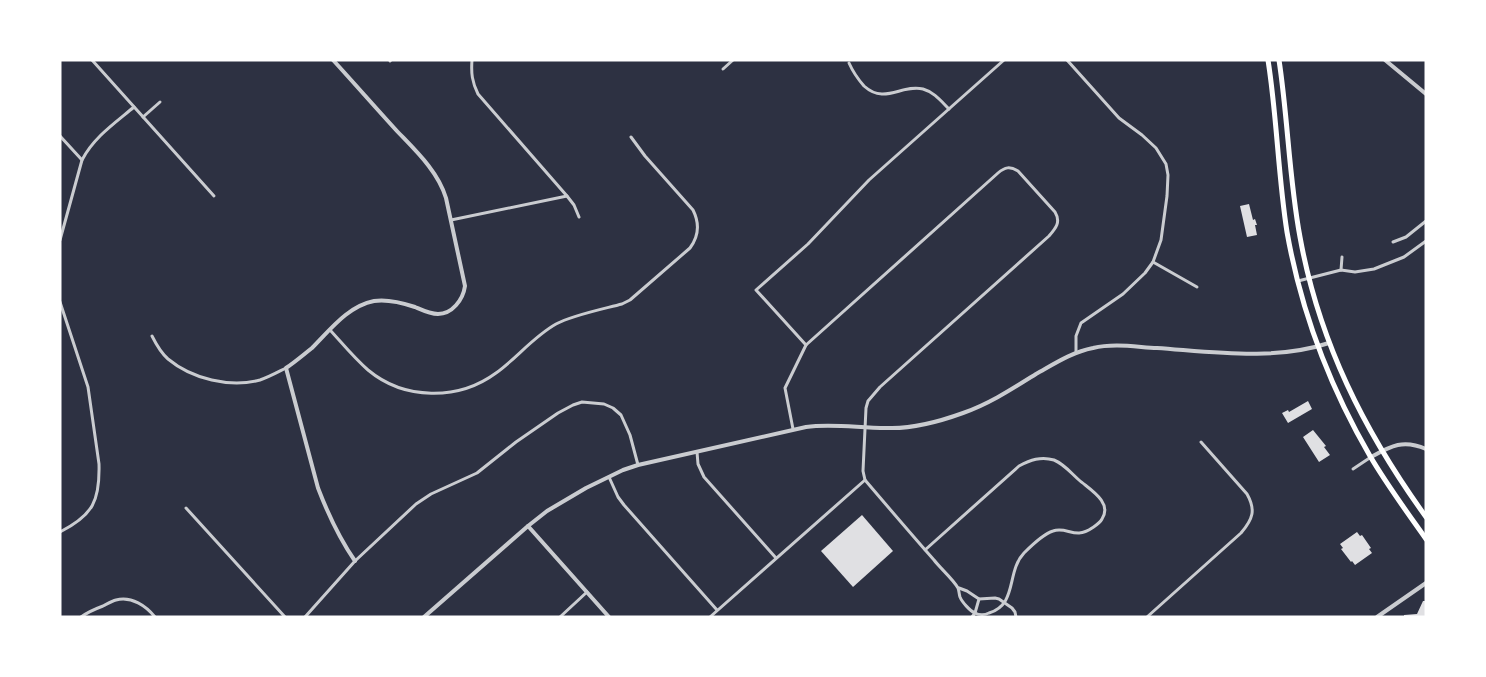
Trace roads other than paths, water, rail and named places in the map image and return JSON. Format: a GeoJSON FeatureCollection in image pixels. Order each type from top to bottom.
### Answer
{"type":"FeatureCollection","features":[{"type":"Feature","properties":{"kind":"main road"},"geometry":{"type":"LineString","coordinates":[[1268,60],[1290,248],[1318,347],[1347,414],[1371,457],[1426,539]]}},
{"type":"Feature","properties":{"kind":"main road"},"geometry":{"type":"LineString","coordinates":[[1279,60],[1300,238],[1317,308],[1329,343],[1349,388],[1382,451],[1426,517]]}},
{"type":"Feature","properties":{"kind":"street"},"geometry":{"type":"LineString","coordinates":[[92,60],[214,196]]}},
{"type":"Feature","properties":{"kind":"street"},"geometry":{"type":"LineString","coordinates":[[152,336],[167,358],[180,368],[203,378],[226,383],[260,380],[299,359],[357,307],[378,300],[401,303],[437,314],[450,310],[462,298],[465,286],[452,220],[438,178],[333,60]]}},
{"type":"Feature","properties":{"kind":"street"},"geometry":{"type":"LineString","coordinates":[[472,60],[471,75],[478,94],[567,196],[579,217]]}},
{"type":"Feature","properties":{"kind":"street"},"geometry":{"type":"LineString","coordinates":[[723,69],[733,60]]}},
{"type":"Feature","properties":{"kind":"street"},"geometry":{"type":"LineString","coordinates":[[806,345],[756,291],[808,244],[869,180],[1004,60]]}},
{"type":"Feature","properties":{"kind":"street"},"geometry":{"type":"LineString","coordinates":[[1067,60],[1119,118],[1156,148],[1166,164],[1168,175],[1161,240],[1153,262],[1123,294],[1081,323],[1076,336],[1076,352]]}},
{"type":"Feature","properties":{"kind":"street"},"geometry":{"type":"LineString","coordinates":[[1385,60],[1426,94]]}},
{"type":"Feature","properties":{"kind":"street"},"geometry":{"type":"LineString","coordinates":[[849,63],[854,74],[877,94],[921,89],[938,97],[949,109]]}},
{"type":"Feature","properties":{"kind":"street"},"geometry":{"type":"LineString","coordinates":[[143,117],[160,102]]}},
{"type":"Feature","properties":{"kind":"street"},"geometry":{"type":"LineString","coordinates":[[60,240],[86,152],[96,140],[134,107]]}},
{"type":"Feature","properties":{"kind":"street"},"geometry":{"type":"LineString","coordinates":[[60,136],[82,160]]}},
{"type":"Feature","properties":{"kind":"street"},"geometry":{"type":"LineString","coordinates":[[330,330],[367,370],[386,382],[416,392],[451,392],[489,378],[534,339],[557,324],[630,300],[690,248],[698,234],[697,218],[693,210],[631,137]]}},
{"type":"Feature","properties":{"kind":"street"},"geometry":{"type":"LineString","coordinates":[[793,429],[785,388],[806,345],[1002,169],[1013,167],[1018,171],[1055,212],[1058,217],[1055,229],[880,387],[868,401],[864,427],[863,471],[866,480],[958,587],[979,599],[995,598],[1015,612],[1016,617]]}},
{"type":"Feature","properties":{"kind":"street"},"geometry":{"type":"LineString","coordinates":[[452,220],[567,196]]}},
{"type":"Feature","properties":{"kind":"street"},"geometry":{"type":"LineString","coordinates":[[1394,242],[1406,237],[1426,221]]}},
{"type":"Feature","properties":{"kind":"street"},"geometry":{"type":"LineString","coordinates":[[1298,281],[1341,270],[1355,272],[1385,266],[1404,257],[1426,241]]}},
{"type":"Feature","properties":{"kind":"street"},"geometry":{"type":"LineString","coordinates":[[1341,270],[1342,257]]}},
{"type":"Feature","properties":{"kind":"street"},"geometry":{"type":"LineString","coordinates":[[1153,262],[1197,287]]}},
{"type":"Feature","properties":{"kind":"street"},"geometry":{"type":"LineString","coordinates":[[60,302],[88,387],[99,477],[92,507],[81,520],[60,532]]}},
{"type":"Feature","properties":{"kind":"street"},"geometry":{"type":"LineString","coordinates":[[424,617],[528,526],[561,502],[638,465],[793,429],[821,425],[909,427],[934,422],[978,407],[1076,352],[1095,347],[1258,353],[1292,352],[1329,343]]}},
{"type":"Feature","properties":{"kind":"street"},"geometry":{"type":"LineString","coordinates":[[286,368],[321,496],[342,543],[355,561]]}},
{"type":"Feature","properties":{"kind":"street"},"geometry":{"type":"LineString","coordinates":[[304,617],[355,561],[416,504],[431,494],[477,472],[558,413],[582,402],[604,404],[621,415],[630,435],[638,465]]}},
{"type":"Feature","properties":{"kind":"street"},"geometry":{"type":"LineString","coordinates":[[1147,617],[1241,533],[1251,519],[1253,511],[1247,494],[1201,442]]}},
{"type":"Feature","properties":{"kind":"street"},"geometry":{"type":"LineString","coordinates":[[1353,469],[1395,445],[1407,443],[1426,449]]}},
{"type":"Feature","properties":{"kind":"street"},"geometry":{"type":"LineString","coordinates":[[697,452],[698,464],[704,477],[776,558]]}},
{"type":"Feature","properties":{"kind":"street"},"geometry":{"type":"LineString","coordinates":[[925,550],[1019,466],[1036,459],[1054,460],[1062,464],[1102,500],[1104,507],[1102,519],[1088,531],[1075,534],[1062,530],[1051,532],[1023,553],[1014,571],[1008,597],[991,613],[983,615],[975,613],[960,597],[958,587]]}},
{"type":"Feature","properties":{"kind":"street"},"geometry":{"type":"LineString","coordinates":[[609,477],[624,505],[718,610]]}},
{"type":"Feature","properties":{"kind":"street"},"geometry":{"type":"LineString","coordinates":[[710,617],[866,480]]}},
{"type":"Feature","properties":{"kind":"street"},"geometry":{"type":"LineString","coordinates":[[186,508],[285,617]]}},
{"type":"Feature","properties":{"kind":"street"},"geometry":{"type":"LineString","coordinates":[[528,526],[609,617]]}},
{"type":"Feature","properties":{"kind":"street"},"geometry":{"type":"LineString","coordinates":[[1377,617],[1426,583]]}},
{"type":"Feature","properties":{"kind":"street"},"geometry":{"type":"LineString","coordinates":[[560,617],[587,592]]}},
{"type":"Feature","properties":{"kind":"street"},"geometry":{"type":"LineString","coordinates":[[972,617],[979,599]]}},
{"type":"Feature","properties":{"kind":"street"},"geometry":{"type":"LineString","coordinates":[[81,617],[87,612],[117,600],[127,600],[143,606],[155,617]]}}]}
